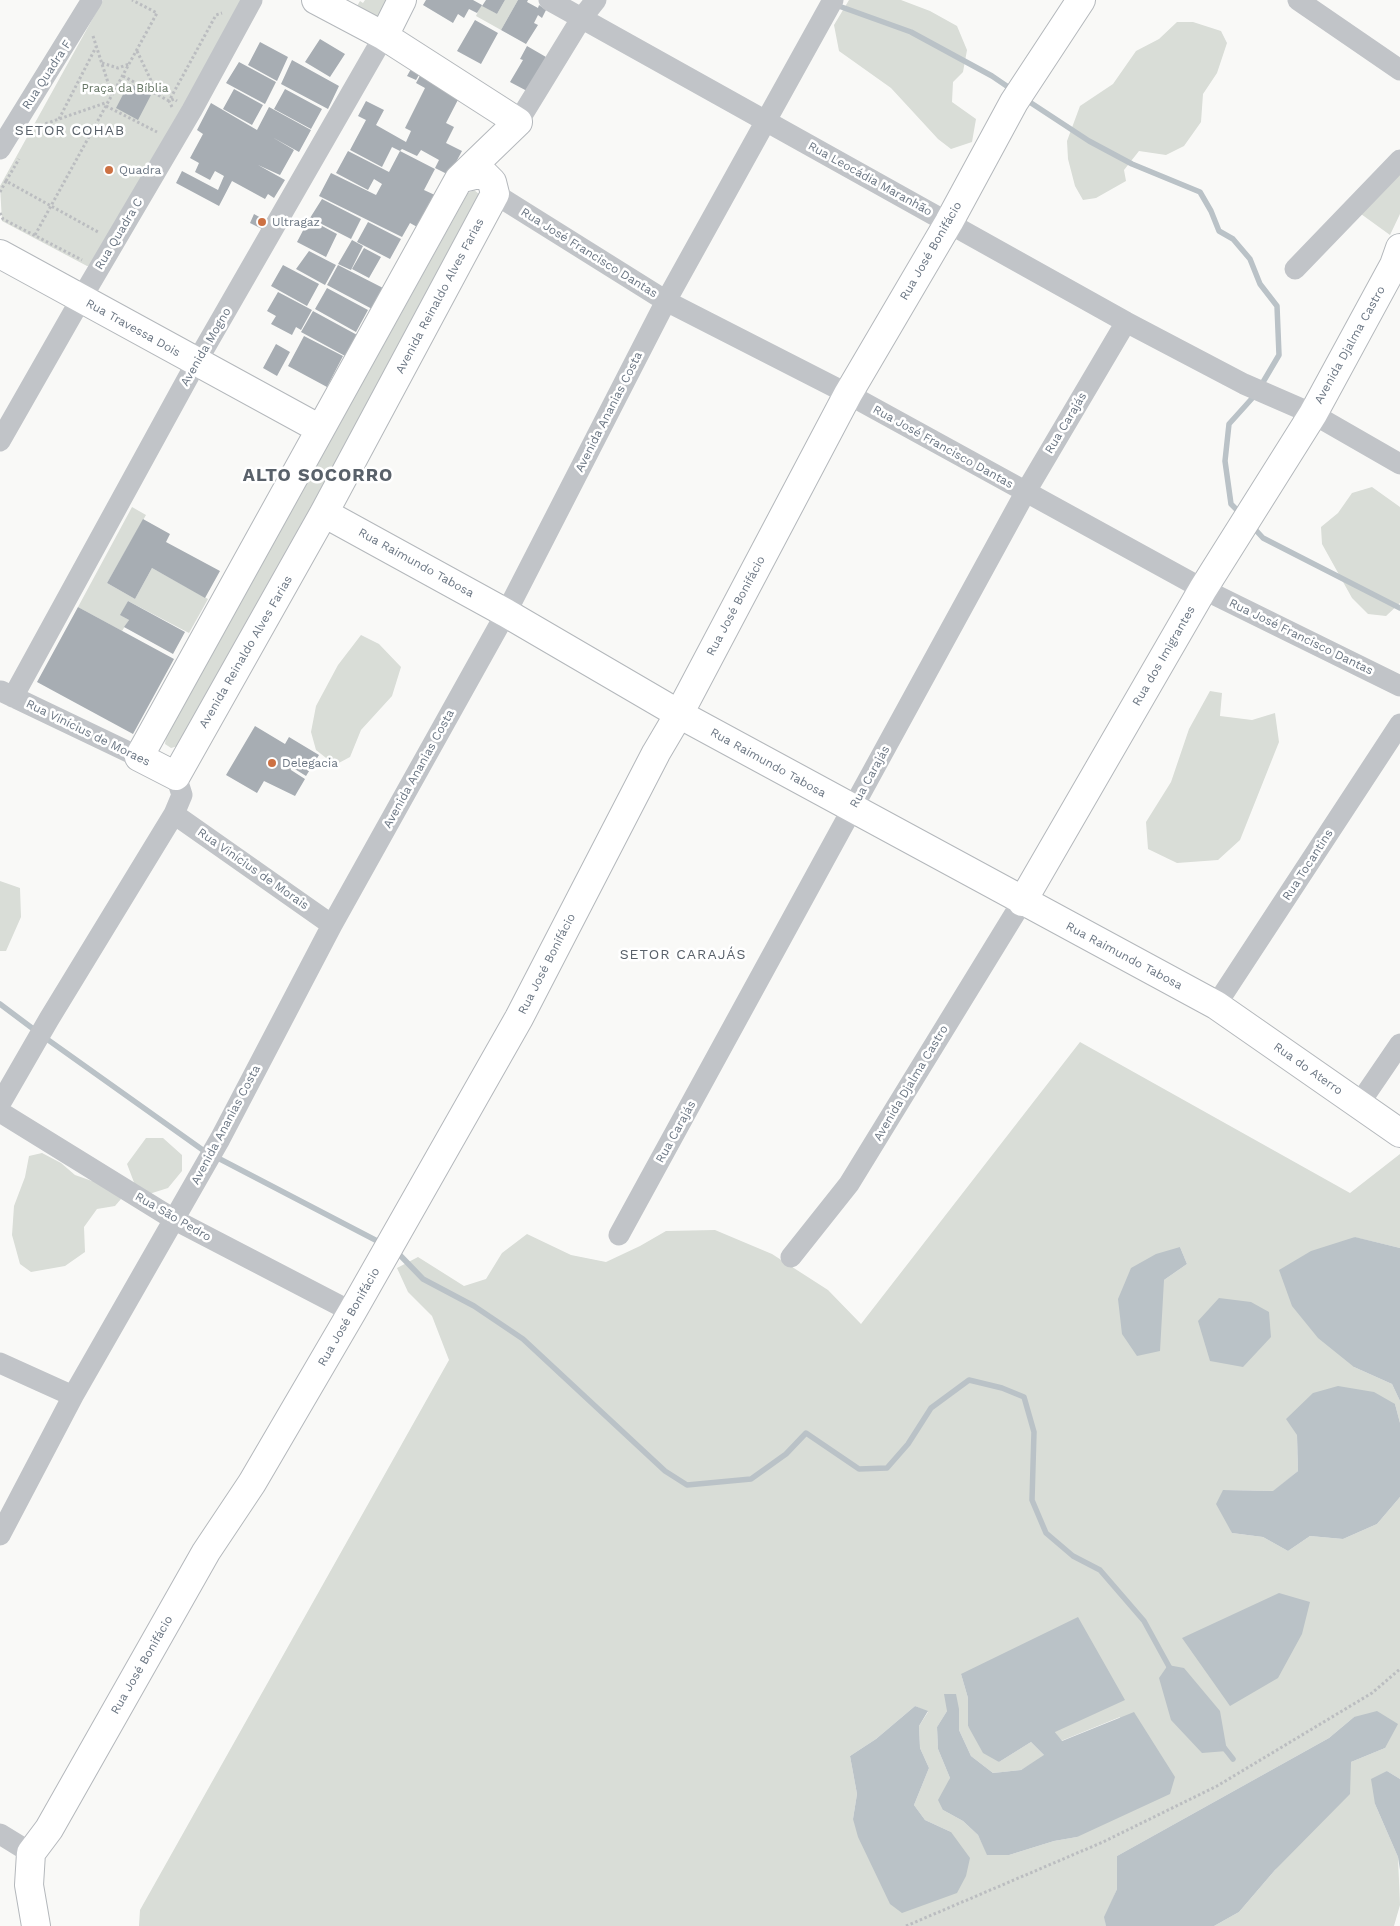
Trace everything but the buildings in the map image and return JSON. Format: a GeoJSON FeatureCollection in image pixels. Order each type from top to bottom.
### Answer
{"type":"FeatureCollection","features":[{"type":"Feature","properties":{"kind":"street","name":"Rua Quadra F"},"geometry":{"type":"LineString","coordinates":[[0,149],[92,0]]}},
{"type":"Feature","properties":{"kind":"street","name":"Rua Quadra C"},"geometry":{"type":"LineString","coordinates":[[0,441],[192,110],[252,0]]}},
{"type":"Feature","properties":{"kind":"street"},"geometry":{"type":"LineString","coordinates":[[316,0],[384,36],[518,122]]}},
{"type":"Feature","properties":{"kind":"street","name":"Avenida Mogno"},"geometry":{"type":"LineString","coordinates":[[7,693],[384,36],[402,0]]}},
{"type":"Feature","properties":{"kind":"street","name":"Rua Leocádia Maranhão"},"geometry":{"type":"LineString","coordinates":[[549,0],[1126,322],[1244,384],[1313,414],[1400,464]]}},
{"type":"Feature","properties":{"kind":"street","name":"Avenida Reinaldo Alves Farias"},"geometry":{"type":"LineString","coordinates":[[176,776],[324,513],[495,194],[503,162],[518,122],[581,19],[596,0]]}},
{"type":"Feature","properties":{"kind":"street","name":"Rua José Bonifácio"},"geometry":{"type":"LineString","coordinates":[[31,1853],[49,1829],[206,1552],[252,1483],[352,1312],[519,1018],[656,753],[848,394],[949,222],[1019,95],[1081,0]]}},
{"type":"Feature","properties":{"kind":"street"},"geometry":{"type":"LineString","coordinates":[[1298,0],[1400,70]]}},
{"type":"Feature","properties":{"kind":"street","name":"Avenida Ananias Costa"},"geometry":{"type":"LineString","coordinates":[[0,1535],[74,1396],[220,1139],[332,925],[506,612],[666,301],[831,3]]}},
{"type":"Feature","properties":{"kind":"street","name":"Avenida Reinaldo Alves Farias"},"geometry":{"type":"LineString","coordinates":[[138,757],[459,179],[518,122]]}},
{"type":"Feature","properties":{"kind":"street"},"geometry":{"type":"LineString","coordinates":[[1295,269],[1400,160]]}},
{"type":"Feature","properties":{"kind":"street"},"geometry":{"type":"LineString","coordinates":[[459,179],[475,175],[485,175],[492,182],[495,194]]}},
{"type":"Feature","properties":{"kind":"street","name":"Rua José Francisco Dantas"},"geometry":{"type":"LineString","coordinates":[[495,194],[666,301],[848,394],[1025,493],[1203,589],[1400,686]]}},
{"type":"Feature","properties":{"kind":"street","name":"Avenida Djalma Castro"},"geometry":{"type":"LineString","coordinates":[[1313,414],[1394,265],[1400,248]]}},
{"type":"Feature","properties":{"kind":"street","name":"Rua Travessa Dois"},"geometry":{"type":"LineString","coordinates":[[0,254],[196,363],[320,429]]}},
{"type":"Feature","properties":{"kind":"street","name":"Rua Carajás"},"geometry":{"type":"LineString","coordinates":[[619,1235],[1025,493],[1126,322]]}},
{"type":"Feature","properties":{"kind":"street","name":"Rua dos Imigrantes"},"geometry":{"type":"LineString","coordinates":[[1022,902],[1203,589],[1313,414]]}},
{"type":"Feature","properties":{"kind":"street","name":"Rua Raimundo Tabosa"},"geometry":{"type":"LineString","coordinates":[[324,513],[506,612],[678,714],[1022,902],[1216,1005]]}},
{"type":"Feature","properties":{"kind":"street","name":"Rua Vinícius de Moraes"},"geometry":{"type":"LineString","coordinates":[[7,693],[176,776]]}},
{"type":"Feature","properties":{"kind":"street","name":"Rua Tocantins"},"geometry":{"type":"LineString","coordinates":[[1216,1005],[1400,724]]}},
{"type":"Feature","properties":{"kind":"street"},"geometry":{"type":"LineString","coordinates":[[0,1104],[32,1047],[174,814],[182,795],[176,776]]}},
{"type":"Feature","properties":{"kind":"street","name":"Rua Vinícius de Morais"},"geometry":{"type":"LineString","coordinates":[[174,814],[332,925]]}},
{"type":"Feature","properties":{"kind":"street","name":"Avenida Djalma Castro"},"geometry":{"type":"LineString","coordinates":[[791,1257],[849,1184],[1022,902]]}},
{"type":"Feature","properties":{"kind":"street","name":"Rua do Aterro"},"geometry":{"type":"LineString","coordinates":[[1216,1005],[1400,1133]]}},
{"type":"Feature","properties":{"kind":"street"},"geometry":{"type":"LineString","coordinates":[[1359,1104],[1400,1044]]}},
{"type":"Feature","properties":{"kind":"street","name":"Rua São Pedro"},"geometry":{"type":"LineString","coordinates":[[0,1112],[175,1220],[352,1312]]}},
{"type":"Feature","properties":{"kind":"street"},"geometry":{"type":"LineString","coordinates":[[0,1363],[74,1396]]}},
{"type":"Feature","properties":{"kind":"street"},"geometry":{"type":"LineString","coordinates":[[0,1834],[31,1853],[29,1885],[36,1926]]}},
{"type":"Feature","properties":{"kind":"path"},"geometry":{"type":"LineString","coordinates":[[35,236],[157,13],[132,0]]}},
{"type":"Feature","properties":{"kind":"path"},"geometry":{"type":"LineString","coordinates":[[91,29],[112,95]]}},
{"type":"Feature","properties":{"kind":"path"},"geometry":{"type":"LineString","coordinates":[[59,119],[96,47]]}},
{"type":"Feature","properties":{"kind":"path"},"geometry":{"type":"LineString","coordinates":[[137,50],[158,95]]}},
{"type":"Feature","properties":{"kind":"path"},"geometry":{"type":"LineString","coordinates":[[102,63],[118,68],[129,64]]}},
{"type":"Feature","properties":{"kind":"path"},"geometry":{"type":"LineString","coordinates":[[123,76],[169,101]]}},
{"type":"Feature","properties":{"kind":"path"},"geometry":{"type":"LineString","coordinates":[[36,127],[109,102]]}},
{"type":"Feature","properties":{"kind":"path"},"geometry":{"type":"LineString","coordinates":[[106,106],[163,136]]}},
{"type":"Feature","properties":{"kind":"path"},"geometry":{"type":"LineString","coordinates":[[0,192],[6,181],[100,233]]}},
{"type":"Feature","properties":{"kind":"path"},"geometry":{"type":"LineString","coordinates":[[1,215],[3,219],[88,263]]}},
{"type":"Feature","properties":{"kind":"path"},"geometry":{"type":"LineString","coordinates":[[906,1926],[1103,1842],[1217,1786],[1372,1693],[1400,1669]]}},
{"type":"Feature","properties":{"kind":"green space","name":"Praça da Bíblia"},"geometry":{"type":"Polygon","coordinates":[[[103,0],[243,0],[96,265],[87,266],[2,221],[0,186],[103,0]]]}},
{"type":"Feature","properties":{"kind":"green space"},"geometry":{"type":"Polygon","coordinates":[[[365,0],[391,0],[381,15],[376,16],[356,8],[360,1],[363,3],[365,0]]]}},
{"type":"Feature","properties":{"kind":"green space"},"geometry":{"type":"Polygon","coordinates":[[[505,0],[518,0],[501,30],[476,16],[481,5],[497,14],[505,0]]]}},
{"type":"Feature","properties":{"kind":"green space"},"geometry":{"type":"Polygon","coordinates":[[[849,0],[901,0],[930,11],[957,26],[967,50],[963,72],[953,82],[952,102],[976,119],[972,142],[951,149],[938,139],[891,88],[839,51],[834,25],[849,0]]]}},
{"type":"Feature","properties":{"kind":"green space"},"geometry":{"type":"Polygon","coordinates":[[[1177,22],[1193,22],[1221,31],[1227,43],[1217,73],[1203,94],[1201,122],[1184,146],[1166,155],[1139,151],[1124,170],[1126,181],[1096,198],[1083,200],[1075,186],[1068,159],[1067,141],[1080,106],[1113,84],[1136,51],[1159,39],[1177,22]]]}},
{"type":"Feature","properties":{"kind":"green space"},"geometry":{"type":"Polygon","coordinates":[[[1400,172],[1400,214],[1390,235],[1361,214],[1400,172]]]}},
{"type":"Feature","properties":{"kind":"green space"},"geometry":{"type":"Polygon","coordinates":[[[474,190],[479,194],[479,198],[337,462],[181,741],[178,746],[171,748],[165,744],[166,737],[468,193],[474,190]]]}},
{"type":"Feature","properties":{"kind":"green space"},"geometry":{"type":"Polygon","coordinates":[[[1372,487],[1400,507],[1400,603],[1386,616],[1368,614],[1352,598],[1322,544],[1321,527],[1338,513],[1352,493],[1372,487]]]}},
{"type":"Feature","properties":{"kind":"green space"},"geometry":{"type":"Polygon","coordinates":[[[132,507],[146,515],[107,583],[135,599],[152,568],[208,599],[189,633],[128,601],[121,615],[129,620],[122,631],[78,607],[132,507]]]}},
{"type":"Feature","properties":{"kind":"green space"},"geometry":{"type":"Polygon","coordinates":[[[361,635],[379,644],[401,667],[392,696],[361,730],[350,757],[335,765],[316,750],[311,732],[316,706],[338,665],[361,635]]]}},
{"type":"Feature","properties":{"kind":"green space"},"geometry":{"type":"Polygon","coordinates":[[[1210,691],[1222,693],[1220,716],[1252,720],[1275,713],[1279,742],[1240,840],[1218,860],[1177,863],[1148,849],[1146,822],[1171,782],[1189,729],[1210,691]]]}},
{"type":"Feature","properties":{"kind":"green space"},"geometry":{"type":"Polygon","coordinates":[[[0,881],[20,888],[21,917],[6,951],[0,951],[0,881]]]}},
{"type":"Feature","properties":{"kind":"green space"},"geometry":{"type":"Polygon","coordinates":[[[1080,1042],[1350,1193],[1400,1154],[1400,1248],[1354,1237],[1354,1367],[1392,1384],[1400,1401],[1400,1423],[1395,1404],[1297,1435],[1298,1471],[1274,1491],[1223,1490],[1232,1533],[1263,1537],[1288,1551],[1310,1536],[1343,1539],[1377,1524],[1400,1497],[1400,1779],[1387,1771],[1375,1804],[1398,1857],[1400,1905],[1394,1926],[1214,1926],[1239,1912],[1275,1870],[1351,1762],[1385,1748],[1354,1717],[1329,1738],[1117,1856],[1117,1889],[1105,1917],[1106,1926],[139,1926],[140,1910],[449,1360],[432,1316],[408,1292],[397,1268],[418,1257],[464,1286],[486,1279],[502,1253],[527,1234],[571,1255],[606,1262],[666,1231],[715,1230],[772,1254],[828,1290],[861,1324],[1080,1042]],[[1180,1247],[1164,1280],[1187,1264],[1180,1247]],[[961,1674],[968,1698],[968,1726],[999,1762],[1031,1742],[1045,1756],[1021,1770],[993,1773],[971,1756],[959,1730],[959,1709],[947,1711],[937,1727],[938,1749],[950,1778],[943,1810],[963,1821],[978,1835],[988,1855],[1009,1855],[1054,1841],[1077,1837],[1120,1717],[1061,1741],[1055,1732],[961,1674]],[[915,1706],[876,1739],[850,1756],[857,1794],[853,1819],[951,1832],[925,1820],[914,1805],[929,1768],[920,1748],[919,1726],[928,1712],[915,1706]]]}},
{"type":"Feature","properties":{"kind":"green space"},"geometry":{"type":"Polygon","coordinates":[[[146,1138],[163,1138],[182,1155],[182,1171],[168,1188],[149,1194],[135,1185],[127,1164],[146,1138]]]}},
{"type":"Feature","properties":{"kind":"green space"},"geometry":{"type":"Polygon","coordinates":[[[42,1153],[61,1163],[75,1175],[92,1181],[105,1182],[121,1199],[115,1206],[97,1209],[84,1227],[85,1252],[65,1266],[31,1272],[20,1264],[12,1235],[14,1206],[25,1177],[29,1156],[42,1153]]]}},
{"type":"Feature","properties":{"kind":"shaded area"},"geometry":{"type":"Polygon","coordinates":[[[1355,1237],[1400,1248],[1400,1401],[1392,1384],[1354,1367],[1318,1338],[1292,1306],[1279,1270],[1311,1251],[1355,1237]]]}},
{"type":"Feature","properties":{"kind":"shaded area"},"geometry":{"type":"Polygon","coordinates":[[[1180,1247],[1187,1264],[1164,1280],[1160,1351],[1137,1356],[1122,1334],[1118,1299],[1131,1268],[1156,1254],[1180,1247]]]}},
{"type":"Feature","properties":{"kind":"shaded area"},"geometry":{"type":"Polygon","coordinates":[[[1219,1298],[1251,1302],[1269,1312],[1271,1337],[1243,1367],[1210,1361],[1198,1321],[1219,1298]]]}},
{"type":"Feature","properties":{"kind":"shaded area"},"geometry":{"type":"Polygon","coordinates":[[[1338,1386],[1374,1392],[1395,1404],[1400,1423],[1400,1497],[1377,1524],[1343,1539],[1310,1536],[1288,1551],[1263,1537],[1232,1533],[1216,1504],[1223,1490],[1273,1491],[1298,1471],[1297,1435],[1286,1419],[1313,1393],[1338,1386]]]}},
{"type":"Feature","properties":{"kind":"shaded area"},"geometry":{"type":"Polygon","coordinates":[[[1279,1593],[1310,1602],[1302,1634],[1278,1678],[1230,1706],[1182,1638],[1279,1593]]]}},
{"type":"Feature","properties":{"kind":"shaded area"},"geometry":{"type":"Polygon","coordinates":[[[1078,1617],[1125,1700],[1055,1732],[1062,1741],[1134,1712],[1175,1777],[1170,1794],[1077,1837],[1054,1841],[1009,1855],[987,1855],[978,1835],[963,1821],[943,1810],[938,1800],[950,1778],[938,1749],[937,1727],[947,1711],[944,1694],[956,1694],[959,1709],[959,1730],[971,1756],[993,1773],[1021,1770],[1044,1755],[1031,1742],[999,1762],[983,1753],[968,1726],[968,1698],[961,1674],[1078,1617]]]}},
{"type":"Feature","properties":{"kind":"shaded area"},"geometry":{"type":"Polygon","coordinates":[[[1168,1665],[1184,1668],[1220,1711],[1227,1751],[1202,1753],[1171,1720],[1159,1678],[1168,1665]]]}},
{"type":"Feature","properties":{"kind":"shaded area"},"geometry":{"type":"Polygon","coordinates":[[[915,1706],[928,1711],[919,1726],[920,1748],[929,1768],[914,1805],[925,1820],[951,1832],[970,1858],[966,1876],[957,1893],[902,1913],[890,1904],[858,1837],[853,1819],[857,1794],[850,1756],[876,1739],[915,1706]]]}},
{"type":"Feature","properties":{"kind":"shaded area"},"geometry":{"type":"Polygon","coordinates":[[[1377,1711],[1398,1724],[1385,1748],[1351,1762],[1350,1794],[1275,1870],[1239,1912],[1214,1926],[1106,1926],[1104,1917],[1117,1889],[1117,1856],[1329,1738],[1354,1717],[1377,1711]]]}},
{"type":"Feature","properties":{"kind":"shaded area"},"geometry":{"type":"Polygon","coordinates":[[[1387,1771],[1400,1779],[1400,1870],[1398,1857],[1375,1804],[1371,1779],[1387,1771]]]}},
{"type":"Feature","properties":{"kind":"waterway"},"geometry":{"type":"LineString","coordinates":[[836,5],[911,32],[992,76],[1014,91]]}},
{"type":"Feature","properties":{"kind":"waterway"},"geometry":{"type":"LineString","coordinates":[[1025,99],[1089,141],[1132,164],[1200,192],[1211,211],[1219,231],[1233,239],[1250,259],[1260,284],[1277,306],[1279,355],[1256,394],[1229,424],[1225,461],[1231,504],[1241,514]]}},
{"type":"Feature","properties":{"kind":"waterway"},"geometry":{"type":"LineString","coordinates":[[1252,526],[1263,538],[1400,608]]}},
{"type":"Feature","properties":{"kind":"waterway"},"geometry":{"type":"LineString","coordinates":[[0,1004],[36,1031]]}},
{"type":"Feature","properties":{"kind":"waterway"},"geometry":{"type":"LineString","coordinates":[[44,1037],[207,1153]]}},
{"type":"Feature","properties":{"kind":"waterway"},"geometry":{"type":"LineString","coordinates":[[216,1157],[383,1244]]}},
{"type":"Feature","properties":{"kind":"waterway"},"geometry":{"type":"LineString","coordinates":[[395,1250],[423,1279],[474,1306],[523,1339],[665,1471],[687,1485],[751,1479],[786,1454],[806,1433],[859,1469],[887,1468],[908,1444],[931,1408],[969,1380],[1002,1388],[1024,1397],[1034,1432],[1032,1500],[1046,1533],[1073,1556],[1100,1570],[1144,1621],[1172,1672]]}},
{"type":"Feature","properties":{"kind":"waterway"},"geometry":{"type":"LineString","coordinates":[[1222,1745],[1233,1759]]}},
{"type":"Feature","properties":{"kind":"place","name":"Quadra"},"geometry":{"type":"Point","coordinates":[109,170]}},
{"type":"Feature","properties":{"kind":"place","name":"Ultragaz"},"geometry":{"type":"Point","coordinates":[262,222]}},
{"type":"Feature","properties":{"kind":"place","name":"Delegacia"},"geometry":{"type":"Point","coordinates":[272,763]}},
{"type":"Feature","properties":{"kind":"district","name":"SETOR COHAB"},"geometry":{"type":"Point","coordinates":[70,131]}},
{"type":"Feature","properties":{"kind":"district","name":"ALTO SOCORRO"},"geometry":{"type":"Point","coordinates":[318,476]}},
{"type":"Feature","properties":{"kind":"district","name":"SETOR CARAJÁS"},"geometry":{"type":"Point","coordinates":[683,955]}}]}
